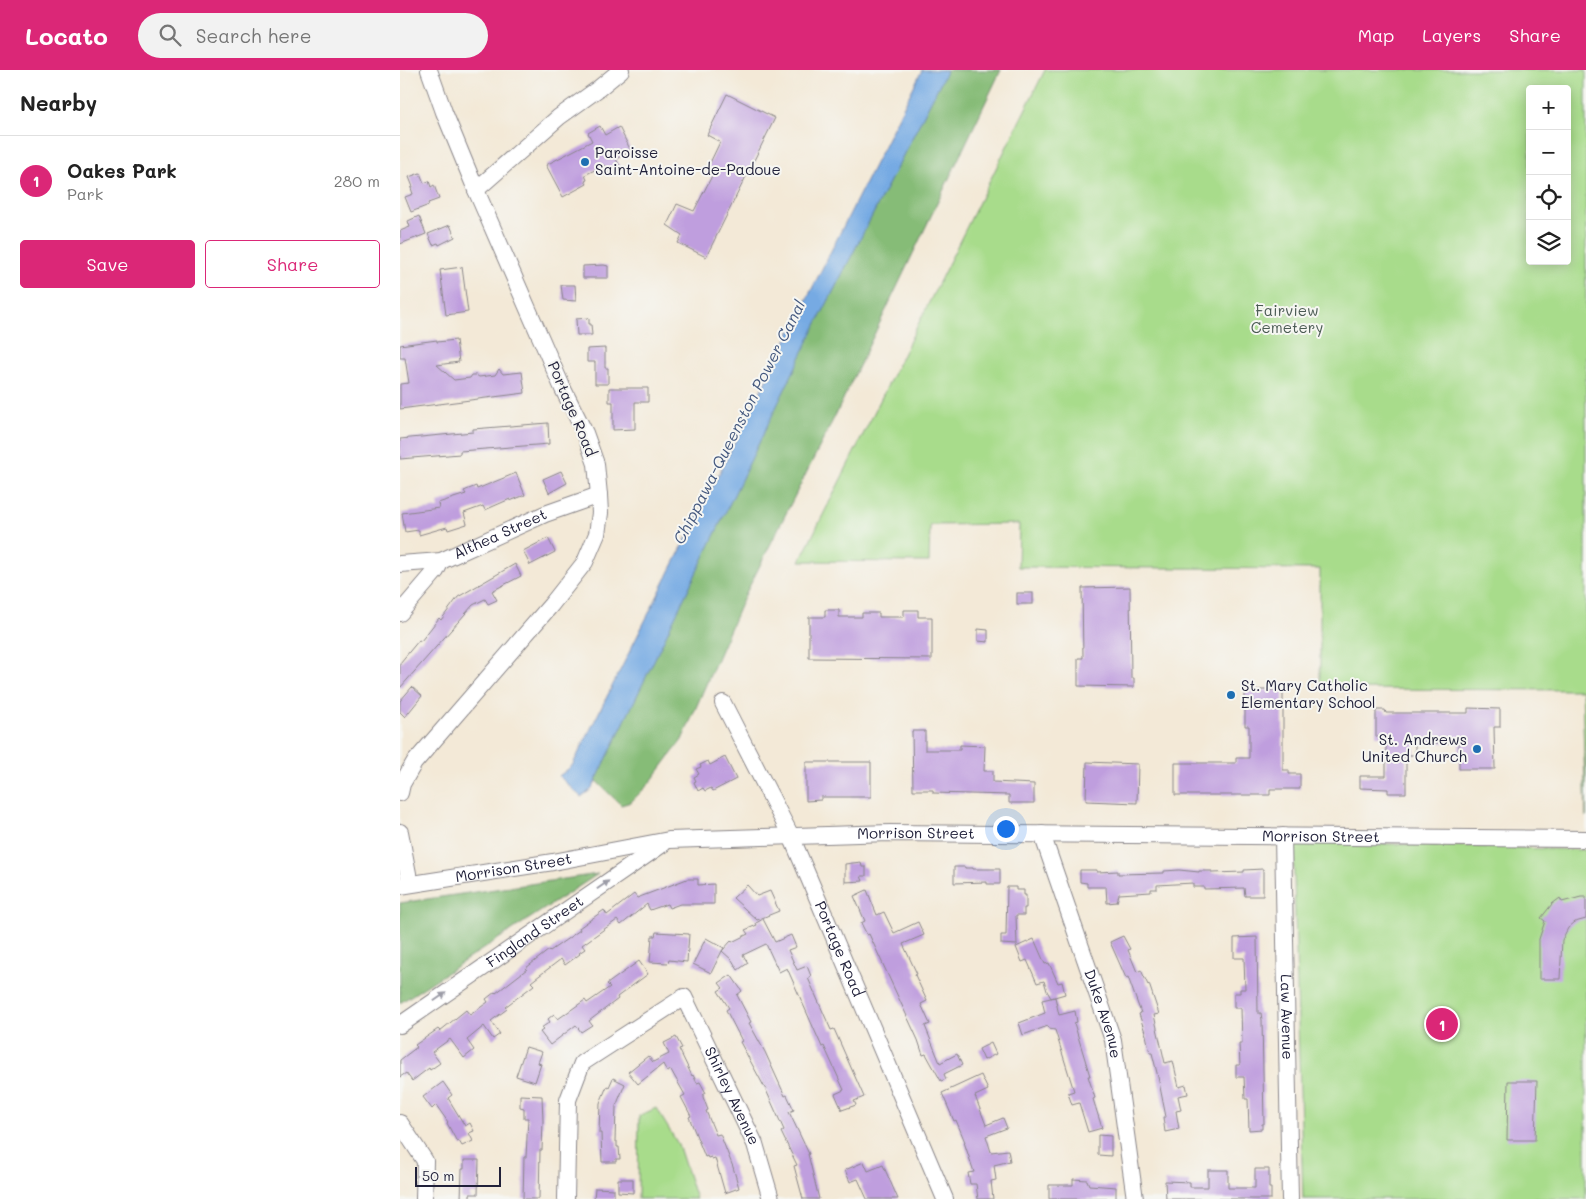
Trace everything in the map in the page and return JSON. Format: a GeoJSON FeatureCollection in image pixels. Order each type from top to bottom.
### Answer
{"type":"FeatureCollection","features":[{"type":"Feature","properties":{"kind":"street","name":"Portage Road"},"geometry":{"type":"LineString","coordinates":[[400,793],[402,784],[414,763],[585,562],[597,534],[600,513],[596,464],[585,433],[476,190],[428,70]]}},
{"type":"Feature","properties":{"kind":"street"},"geometry":{"type":"LineString","coordinates":[[476,190],[559,117],[598,89],[620,70]]}},
{"type":"Feature","properties":{"kind":"street","name":"Althea Street"},"geometry":{"type":"LineString","coordinates":[[400,564],[440,561],[545,514],[599,495]]}},
{"type":"Feature","properties":{"kind":"street"},"geometry":{"type":"LineString","coordinates":[[400,613],[436,570],[440,561]]}},
{"type":"Feature","properties":{"kind":"street","name":"Portage Road"},"geometry":{"type":"LineString","coordinates":[[723,703],[791,836],[945,1199]]}},
{"type":"Feature","properties":{"kind":"street"},"geometry":{"type":"LineString","coordinates":[[400,832],[405,885]]}},
{"type":"Feature","properties":{"kind":"street","name":"Morrison Street"},"geometry":{"type":"LineString","coordinates":[[405,885],[553,862],[669,840],[890,833],[1586,839]]}},
{"type":"Feature","properties":{"kind":"street","name":"Duke Avenue"},"geometry":{"type":"LineString","coordinates":[[1042,834],[1113,1040],[1135,1199]]}},
{"type":"Feature","properties":{"kind":"street","name":"Law Avenue"},"geometry":{"type":"LineString","coordinates":[[1283,836],[1290,1199]]}},
{"type":"Feature","properties":{"kind":"street","name":"Fingland Street"},"geometry":{"type":"LineString","coordinates":[[400,1025],[669,840]]}},
{"type":"Feature","properties":{"kind":"street","name":"Shirley Avenue"},"geometry":{"type":"LineString","coordinates":[[566,1199],[568,1100],[582,1063],[684,997],[755,1144],[771,1199]]}},
{"type":"Feature","properties":{"kind":"street"},"geometry":{"type":"LineString","coordinates":[[400,1123],[425,1162],[424,1199]]}},
{"type":"Feature","properties":{"kind":"green space"},"geometry":{"type":"Polygon","coordinates":[[[941,70],[1001,70],[838,410],[743,599],[682,740],[649,784],[631,802],[621,805],[587,772],[941,70]]]}},
{"type":"Feature","properties":{"kind":"green space","name":"Fairview Cemetery"},"geometry":{"type":"Polygon","coordinates":[[[1045,70],[1586,70],[1586,817],[1582,690],[1320,689],[1320,569],[1018,567],[1019,524],[930,525],[929,562],[800,561],[1045,70]]]}},
{"type":"Feature","properties":{"kind":"green space"},"geometry":{"type":"Polygon","coordinates":[[[1293,841],[1586,850],[1586,1199],[1303,1199],[1293,841]]]}},
{"type":"Feature","properties":{"kind":"green space"},"geometry":{"type":"Polygon","coordinates":[[[598,874],[400,1003],[400,903],[598,874]]]}},
{"type":"Feature","properties":{"kind":"green space"},"geometry":{"type":"Polygon","coordinates":[[[656,1108],[678,1144],[696,1199],[638,1199],[639,1116],[656,1108]]]}},
{"type":"Feature","properties":{"kind":"water","name":"Chippawa-Queenston Power Canal"},"geometry":{"type":"Polygon","coordinates":[[[922,70],[947,70],[814,329],[592,789],[581,797],[559,776],[572,766],[922,70]]]}},
{"type":"Feature","properties":{"kind":"building"},"geometry":{"type":"Polygon","coordinates":[[[727,94],[775,118],[706,257],[678,243],[682,235],[667,225],[677,204],[694,211],[715,170],[708,167],[720,142],[707,135],[727,94]]]}},
{"type":"Feature","properties":{"kind":"building","name":"Paroisse Saint-Antoine-de-Padoue"},"geometry":{"type":"Polygon","coordinates":[[[600,126],[605,135],[619,127],[631,151],[616,159],[621,168],[609,174],[604,165],[585,175],[587,184],[563,197],[546,165],[592,141],[588,133],[600,126]]]}},
{"type":"Feature","properties":{"kind":"building"},"geometry":{"type":"Polygon","coordinates":[[[420,173],[424,183],[429,181],[431,187],[434,185],[439,199],[411,212],[405,197],[413,194],[411,188],[413,187],[409,177],[420,173]]]}},
{"type":"Feature","properties":{"kind":"building"},"geometry":{"type":"Polygon","coordinates":[[[419,216],[426,234],[400,244],[400,231],[410,227],[408,221],[419,216]]]}},
{"type":"Feature","properties":{"kind":"building"},"geometry":{"type":"Polygon","coordinates":[[[450,225],[455,237],[439,245],[438,243],[433,245],[428,234],[450,225]]]}},
{"type":"Feature","properties":{"kind":"building"},"geometry":{"type":"Polygon","coordinates":[[[583,266],[608,266],[608,278],[583,278],[583,266]]]}},
{"type":"Feature","properties":{"kind":"building"},"geometry":{"type":"Polygon","coordinates":[[[462,267],[468,312],[446,315],[440,270],[462,267]]]}},
{"type":"Feature","properties":{"kind":"building"},"geometry":{"type":"Polygon","coordinates":[[[561,285],[575,285],[576,301],[563,300],[561,285]]]}},
{"type":"Feature","properties":{"kind":"building"},"geometry":{"type":"Polygon","coordinates":[[[589,318],[592,335],[577,335],[576,319],[589,318]]]}},
{"type":"Feature","properties":{"kind":"building"},"geometry":{"type":"Polygon","coordinates":[[[437,340],[437,342],[456,340],[459,362],[437,365],[454,380],[470,378],[472,375],[479,377],[495,375],[499,369],[503,374],[522,372],[525,393],[400,409],[400,384],[409,383],[405,358],[400,358],[400,345],[437,340]]]}},
{"type":"Feature","properties":{"kind":"building"},"geometry":{"type":"Polygon","coordinates":[[[605,348],[605,368],[608,368],[608,384],[595,384],[595,362],[587,362],[587,349],[605,348]]]}},
{"type":"Feature","properties":{"kind":"building"},"geometry":{"type":"Polygon","coordinates":[[[609,388],[648,388],[648,402],[635,402],[635,429],[613,430],[613,402],[609,402],[609,388]]]}},
{"type":"Feature","properties":{"kind":"building"},"geometry":{"type":"Polygon","coordinates":[[[548,423],[549,444],[460,451],[460,454],[400,459],[400,439],[473,432],[473,429],[548,423]]]}},
{"type":"Feature","properties":{"kind":"building"},"geometry":{"type":"Polygon","coordinates":[[[561,471],[567,483],[549,493],[543,479],[561,471]]]}},
{"type":"Feature","properties":{"kind":"building"},"geometry":{"type":"Polygon","coordinates":[[[516,473],[525,495],[510,501],[510,499],[485,510],[483,506],[464,513],[467,524],[448,530],[447,527],[419,535],[419,530],[405,532],[402,513],[439,508],[438,503],[466,494],[464,491],[476,486],[477,489],[516,473]]]}},
{"type":"Feature","properties":{"kind":"building"},"geometry":{"type":"Polygon","coordinates":[[[548,538],[555,552],[530,565],[523,551],[548,538]]]}},
{"type":"Feature","properties":{"kind":"building"},"geometry":{"type":"Polygon","coordinates":[[[515,564],[521,576],[492,591],[497,600],[488,604],[485,599],[473,605],[400,688],[400,663],[439,618],[441,620],[458,597],[515,564]]]}},
{"type":"Feature","properties":{"kind":"building"},"geometry":{"type":"Polygon","coordinates":[[[1130,587],[1131,678],[1134,678],[1134,687],[1078,686],[1078,658],[1083,658],[1082,588],[1130,587]]]}},
{"type":"Feature","properties":{"kind":"building"},"geometry":{"type":"Polygon","coordinates":[[[1017,593],[1033,593],[1033,604],[1017,604],[1017,593]]]}},
{"type":"Feature","properties":{"kind":"building"},"geometry":{"type":"Polygon","coordinates":[[[825,610],[839,610],[839,617],[862,617],[862,613],[879,613],[879,617],[904,617],[904,610],[918,610],[918,617],[932,617],[932,659],[809,658],[809,617],[825,617],[825,610]]]}},
{"type":"Feature","properties":{"kind":"building"},"geometry":{"type":"Polygon","coordinates":[[[978,629],[988,630],[988,642],[978,641],[978,629]]]}},
{"type":"Feature","properties":{"kind":"building"},"geometry":{"type":"Polygon","coordinates":[[[412,687],[422,696],[405,717],[400,712],[400,701],[412,687]]]}},
{"type":"Feature","properties":{"kind":"building"},"geometry":{"type":"Polygon","coordinates":[[[1245,690],[1283,690],[1283,770],[1289,770],[1289,774],[1300,774],[1300,789],[1270,789],[1270,795],[1175,795],[1175,763],[1236,763],[1236,758],[1249,758],[1249,726],[1245,726],[1245,690]]]}},
{"type":"Feature","properties":{"kind":"building","name":"St. Andrews United Church"},"geometry":{"type":"Polygon","coordinates":[[[1468,708],[1500,709],[1500,727],[1494,727],[1495,769],[1459,769],[1459,743],[1415,743],[1415,755],[1406,755],[1406,793],[1388,793],[1388,789],[1360,788],[1360,776],[1386,776],[1386,736],[1376,736],[1376,710],[1385,710],[1386,713],[1468,713],[1468,708]]]}},
{"type":"Feature","properties":{"kind":"building"},"geometry":{"type":"Polygon","coordinates":[[[912,731],[925,731],[925,750],[960,750],[960,745],[985,746],[984,771],[993,771],[993,782],[1034,784],[1034,803],[1009,803],[1009,795],[933,793],[933,790],[913,790],[912,731]]]}},
{"type":"Feature","properties":{"kind":"building"},"geometry":{"type":"Polygon","coordinates":[[[725,757],[736,779],[713,791],[711,788],[705,791],[703,788],[698,791],[694,782],[696,781],[694,777],[699,774],[696,769],[708,761],[710,765],[725,757]]]}},
{"type":"Feature","properties":{"kind":"building"},"geometry":{"type":"Polygon","coordinates":[[[806,762],[871,762],[871,797],[821,797],[821,800],[806,801],[806,762]]]}},
{"type":"Feature","properties":{"kind":"building"},"geometry":{"type":"Polygon","coordinates":[[[1087,762],[1138,764],[1137,803],[1086,801],[1087,762]]]}},
{"type":"Feature","properties":{"kind":"building"},"geometry":{"type":"Polygon","coordinates":[[[861,862],[862,867],[866,867],[866,876],[861,876],[863,881],[845,882],[845,864],[861,862]]]}},
{"type":"Feature","properties":{"kind":"building"},"geometry":{"type":"Polygon","coordinates":[[[954,867],[1000,869],[1000,884],[987,884],[987,882],[954,883],[954,867]]]}},
{"type":"Feature","properties":{"kind":"building"},"geometry":{"type":"Polygon","coordinates":[[[1263,869],[1263,896],[1245,896],[1244,888],[1204,889],[1204,887],[1193,887],[1193,883],[1157,885],[1157,889],[1151,889],[1151,892],[1119,894],[1117,902],[1107,903],[1106,887],[1087,887],[1087,883],[1080,882],[1080,870],[1097,870],[1097,872],[1118,871],[1118,874],[1164,873],[1164,871],[1179,870],[1212,871],[1212,873],[1244,872],[1244,870],[1263,869]]]}},
{"type":"Feature","properties":{"kind":"building"},"geometry":{"type":"Polygon","coordinates":[[[687,879],[698,879],[698,885],[714,884],[714,904],[680,904],[669,908],[667,904],[650,910],[647,904],[621,925],[617,920],[582,945],[585,949],[580,954],[565,965],[561,959],[531,982],[534,985],[505,1007],[507,1009],[491,1021],[500,1034],[493,1039],[484,1026],[467,1040],[474,1050],[464,1058],[450,1039],[432,1052],[440,1063],[430,1070],[429,1068],[412,1081],[406,1073],[400,1077],[400,1060],[417,1047],[415,1045],[438,1029],[440,1031],[466,1010],[470,1015],[488,1002],[486,999],[549,950],[580,930],[579,928],[604,910],[607,915],[634,894],[637,898],[687,879]]]}},
{"type":"Feature","properties":{"kind":"building"},"geometry":{"type":"Polygon","coordinates":[[[747,885],[757,896],[770,891],[779,911],[757,920],[733,898],[747,885]]]}},
{"type":"Feature","properties":{"kind":"building"},"geometry":{"type":"Polygon","coordinates":[[[1007,887],[1016,887],[1016,890],[1024,890],[1024,895],[1026,895],[1024,915],[1016,915],[1017,945],[1001,944],[1001,935],[1006,935],[1007,887]]]}},
{"type":"Feature","properties":{"kind":"building"},"geometry":{"type":"Polygon","coordinates":[[[867,890],[877,915],[884,912],[894,933],[918,922],[924,935],[903,944],[927,1001],[921,1004],[930,1024],[925,1026],[940,1063],[957,1054],[962,1065],[944,1074],[946,1079],[941,1081],[926,1054],[923,1055],[918,1040],[869,934],[867,935],[861,923],[865,921],[854,896],[867,890]]]}},
{"type":"Feature","properties":{"kind":"building"},"geometry":{"type":"Polygon","coordinates":[[[1586,897],[1586,919],[1575,922],[1568,928],[1562,940],[1560,979],[1539,979],[1539,939],[1545,921],[1541,918],[1552,904],[1560,898],[1562,902],[1586,897]]]}},
{"type":"Feature","properties":{"kind":"building"},"geometry":{"type":"Polygon","coordinates":[[[763,919],[775,942],[791,935],[796,947],[788,950],[797,970],[807,966],[811,976],[808,978],[831,1030],[834,1029],[864,1097],[854,1101],[856,1105],[842,1110],[835,1094],[844,1090],[824,1046],[822,1047],[787,968],[779,972],[766,944],[743,955],[748,963],[738,970],[732,960],[722,951],[731,941],[748,934],[745,930],[757,925],[756,923],[763,919]]]}},
{"type":"Feature","properties":{"kind":"building"},"geometry":{"type":"Polygon","coordinates":[[[656,932],[689,934],[687,962],[669,960],[668,963],[650,962],[652,936],[655,936],[656,932]]]}},
{"type":"Feature","properties":{"kind":"building"},"geometry":{"type":"Polygon","coordinates":[[[1123,936],[1130,949],[1128,950],[1137,972],[1141,970],[1149,984],[1159,1014],[1154,1015],[1165,1063],[1173,1061],[1179,1087],[1186,1085],[1188,1094],[1178,1096],[1181,1110],[1176,1111],[1179,1129],[1165,1132],[1163,1117],[1166,1117],[1158,1077],[1139,1014],[1141,1013],[1128,977],[1126,978],[1110,942],[1123,936]]]}},
{"type":"Feature","properties":{"kind":"building"},"geometry":{"type":"Polygon","coordinates":[[[1257,937],[1258,1013],[1261,1013],[1262,1020],[1264,1124],[1262,1124],[1262,1129],[1249,1130],[1248,1099],[1245,1099],[1244,1077],[1236,1077],[1236,1065],[1240,1065],[1239,1044],[1242,1044],[1241,1008],[1234,1008],[1234,993],[1240,993],[1240,989],[1245,989],[1244,958],[1234,958],[1234,938],[1257,937]]]}},
{"type":"Feature","properties":{"kind":"building"},"geometry":{"type":"Polygon","coordinates":[[[706,938],[724,948],[711,973],[693,964],[706,938]]]}},
{"type":"Feature","properties":{"kind":"building"},"geometry":{"type":"Polygon","coordinates":[[[1034,939],[1045,964],[1049,963],[1058,983],[1062,982],[1065,994],[1051,998],[1044,981],[1037,983],[1027,960],[1022,962],[1016,947],[1034,939]]]}},
{"type":"Feature","properties":{"kind":"building"},"geometry":{"type":"Polygon","coordinates":[[[639,961],[648,974],[589,1021],[592,1025],[581,1032],[576,1025],[550,1045],[540,1032],[543,1030],[541,1028],[550,1022],[548,1019],[554,1014],[558,1019],[585,1000],[587,1003],[610,987],[607,984],[639,961]]]}},
{"type":"Feature","properties":{"kind":"building"},"geometry":{"type":"Polygon","coordinates":[[[731,975],[742,991],[737,995],[751,1022],[749,1023],[765,1052],[785,1096],[787,1095],[794,1110],[789,1112],[809,1154],[819,1199],[803,1199],[794,1166],[797,1165],[781,1132],[784,1130],[766,1090],[740,1042],[742,1041],[726,1010],[729,1008],[718,991],[723,988],[719,983],[731,975]]]}},
{"type":"Feature","properties":{"kind":"building"},"geometry":{"type":"Polygon","coordinates":[[[1055,997],[1059,1015],[1075,1011],[1077,1022],[1074,1023],[1090,1076],[1088,1076],[1095,1098],[1093,1099],[1102,1128],[1088,1132],[1079,1103],[1072,1105],[1068,1093],[1074,1091],[1055,1030],[1049,1029],[1048,1026],[1023,1035],[1019,1023],[1045,1013],[1042,1000],[1055,997]]]}},
{"type":"Feature","properties":{"kind":"building"},"geometry":{"type":"Polygon","coordinates":[[[676,1037],[682,1048],[679,1049],[692,1076],[697,1083],[700,1082],[706,1093],[703,1097],[708,1110],[706,1111],[716,1135],[720,1134],[739,1188],[725,1193],[715,1158],[705,1157],[689,1117],[691,1116],[681,1097],[685,1095],[671,1070],[667,1072],[663,1064],[638,1084],[628,1072],[648,1056],[653,1062],[669,1054],[664,1043],[676,1037]]]}},
{"type":"Feature","properties":{"kind":"building"},"geometry":{"type":"Polygon","coordinates":[[[991,1043],[996,1054],[984,1060],[979,1049],[991,1043]]]}},
{"type":"Feature","properties":{"kind":"building"},"geometry":{"type":"Polygon","coordinates":[[[526,1047],[542,1052],[538,1063],[541,1064],[535,1082],[516,1076],[526,1047]]]}},
{"type":"Feature","properties":{"kind":"building"},"geometry":{"type":"Polygon","coordinates":[[[981,1075],[988,1090],[975,1096],[986,1125],[1003,1118],[1007,1128],[986,1136],[991,1152],[1008,1150],[1010,1161],[994,1165],[996,1180],[991,1181],[993,1199],[978,1199],[976,1184],[970,1184],[968,1173],[974,1172],[965,1142],[942,1093],[981,1075]]]}},
{"type":"Feature","properties":{"kind":"building"},"geometry":{"type":"Polygon","coordinates":[[[613,1078],[625,1084],[616,1106],[615,1141],[617,1141],[617,1147],[619,1147],[620,1159],[616,1159],[616,1162],[602,1162],[601,1133],[599,1133],[600,1103],[607,1086],[609,1087],[613,1078]]]}},
{"type":"Feature","properties":{"kind":"building"},"geometry":{"type":"Polygon","coordinates":[[[1508,1081],[1537,1081],[1535,1140],[1507,1140],[1508,1081]]]}},
{"type":"Feature","properties":{"kind":"building"},"geometry":{"type":"Polygon","coordinates":[[[443,1082],[452,1095],[448,1098],[465,1126],[470,1123],[474,1131],[469,1133],[473,1141],[462,1146],[459,1141],[457,1142],[448,1122],[436,1105],[432,1109],[423,1097],[443,1082]]]}},
{"type":"Feature","properties":{"kind":"building"},"geometry":{"type":"Polygon","coordinates":[[[520,1095],[542,1096],[543,1121],[542,1150],[540,1150],[539,1199],[523,1199],[524,1157],[526,1157],[528,1118],[524,1118],[524,1108],[520,1107],[520,1095]]]}},
{"type":"Feature","properties":{"kind":"building"},"geometry":{"type":"Polygon","coordinates":[[[1098,1135],[1111,1136],[1111,1156],[1098,1155],[1098,1135]]]}},
{"type":"Feature","properties":{"kind":"building"},"geometry":{"type":"Polygon","coordinates":[[[464,1160],[479,1160],[478,1194],[470,1194],[470,1199],[461,1199],[464,1160]]]}},
{"type":"Feature","properties":{"kind":"building"},"geometry":{"type":"Polygon","coordinates":[[[864,1162],[868,1171],[883,1165],[898,1199],[867,1199],[858,1179],[850,1182],[845,1170],[864,1162]]]}},
{"type":"Feature","properties":{"kind":"building"},"geometry":{"type":"Polygon","coordinates":[[[1255,1169],[1269,1169],[1271,1199],[1166,1199],[1165,1181],[1190,1182],[1190,1187],[1208,1187],[1208,1170],[1228,1170],[1228,1188],[1255,1188],[1255,1169]]]}},
{"type":"Feature","properties":{"kind":"building"},"geometry":{"type":"Polygon","coordinates":[[[618,1179],[633,1179],[633,1193],[618,1192],[618,1179]]]}},
{"type":"Feature","properties":{"kind":"building"},"geometry":{"type":"Polygon","coordinates":[[[1073,1179],[1087,1180],[1089,1185],[1116,1187],[1116,1199],[1049,1199],[1049,1185],[1073,1185],[1073,1179]]]}},
{"type":"Feature","properties":{"kind":"building"},"geometry":{"type":"Polygon","coordinates":[[[595,1188],[614,1189],[614,1199],[594,1199],[595,1188]]]}},
{"type":"Feature","properties":{"kind":"place","name":"Paroisse Saint-Antoine-de-Padoue"},"geometry":{"type":"Point","coordinates":[585,162]}},
{"type":"Feature","properties":{"kind":"place","name":"St. Mary Catholic Elementary School"},"geometry":{"type":"Point","coordinates":[1231,695]}},
{"type":"Feature","properties":{"kind":"place","name":"St. Andrews United Church"},"geometry":{"type":"Point","coordinates":[1477,749]}},
{"type":"Feature","properties":{"kind":"place","name":"Oakes Park"},"geometry":{"type":"Point","coordinates":[1442,1024]}}]}
